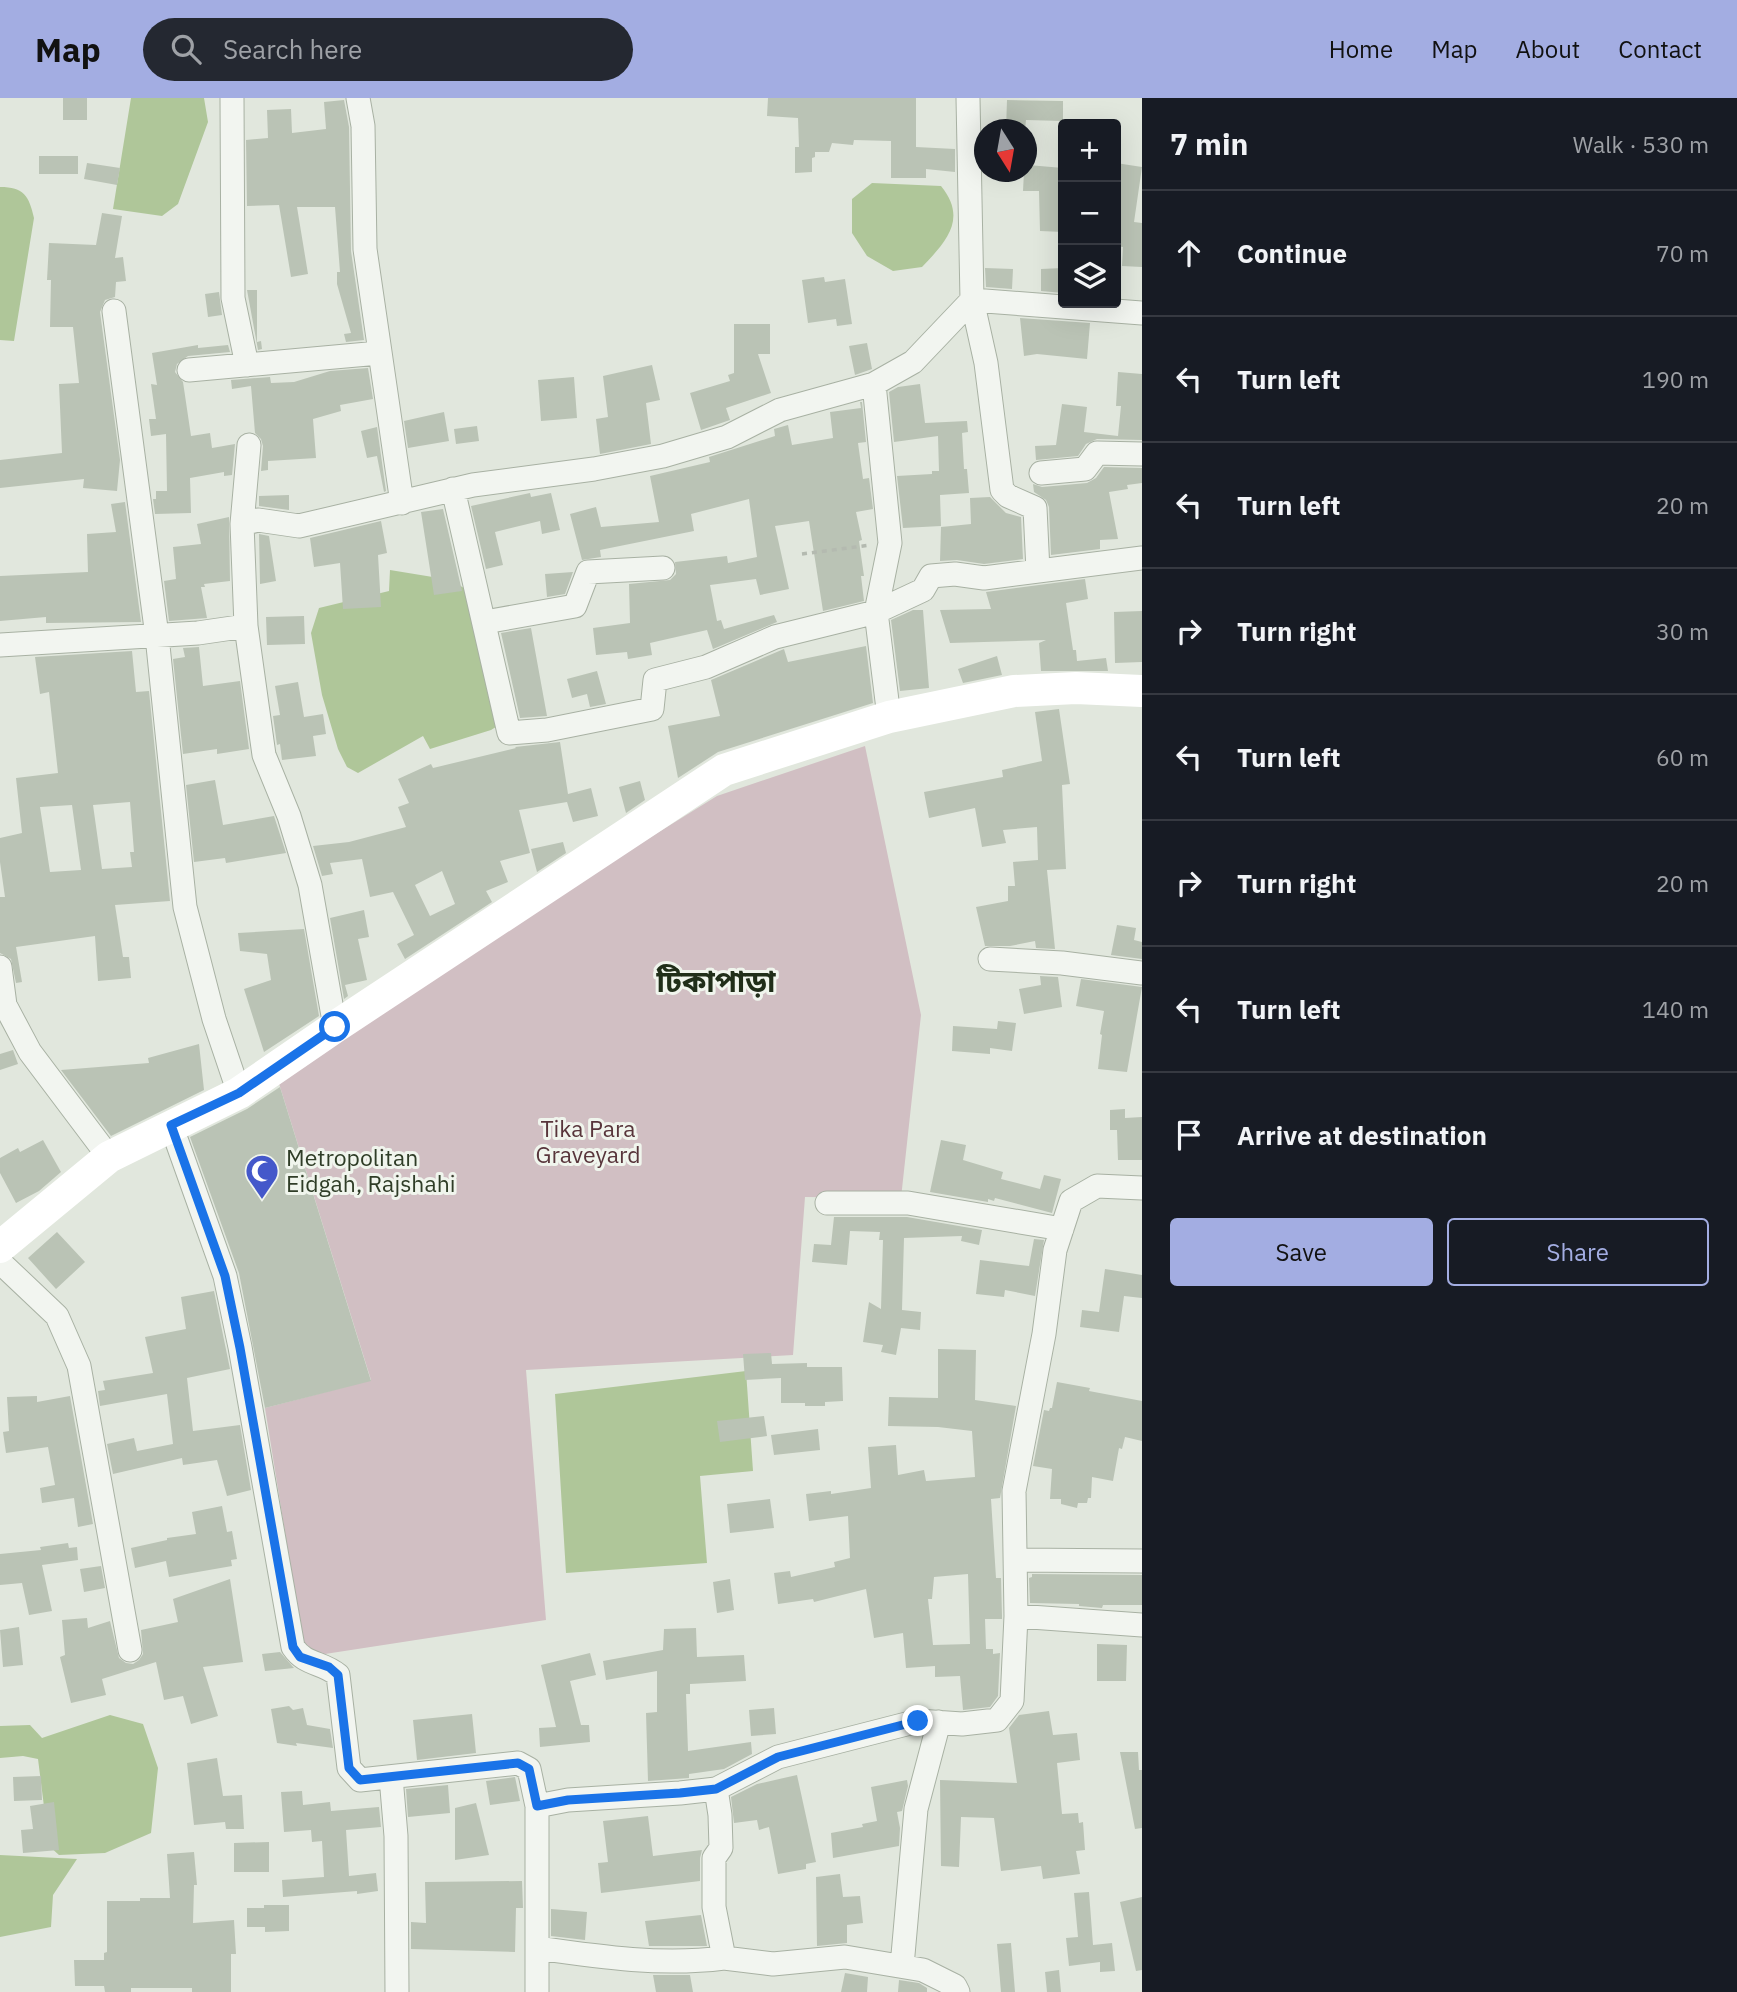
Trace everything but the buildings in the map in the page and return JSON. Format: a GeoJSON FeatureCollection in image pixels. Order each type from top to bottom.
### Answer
{"type":"FeatureCollection","features":[{"type":"Feature","properties":{"kind":"main road"},"geometry":{"type":"LineString","coordinates":[[0,1247],[109,1157],[239,1093],[724,769],[890,717],[1014,691],[1076,688],[1142,691]]}},
{"type":"Feature","properties":{"kind":"street"},"geometry":{"type":"LineString","coordinates":[[232,98],[233,298],[247,365]]}},
{"type":"Feature","properties":{"kind":"street"},"geometry":{"type":"LineString","coordinates":[[358,98],[363,126],[365,249],[402,503]]}},
{"type":"Feature","properties":{"kind":"street"},"geometry":{"type":"LineString","coordinates":[[968,98],[972,300],[986,363],[1002,490],[1008,496],[1035,508],[1038,571]]}},
{"type":"Feature","properties":{"kind":"street"},"geometry":{"type":"LineString","coordinates":[[972,300],[1142,313]]}},
{"type":"Feature","properties":{"kind":"street"},"geometry":{"type":"LineString","coordinates":[[242,524],[258,520],[299,526],[453,489],[663,456],[727,437],[780,410],[874,384],[913,362],[972,300]]}},
{"type":"Feature","properties":{"kind":"street"},"geometry":{"type":"LineString","coordinates":[[114,311],[157,636],[185,907],[214,1019],[239,1093]]}},
{"type":"Feature","properties":{"kind":"street"},"geometry":{"type":"LineString","coordinates":[[189,370],[379,354]]}},
{"type":"Feature","properties":{"kind":"street"},"geometry":{"type":"LineString","coordinates":[[874,384],[890,543],[877,612],[890,717]]}},
{"type":"Feature","properties":{"kind":"street"},"geometry":{"type":"LineString","coordinates":[[249,445],[242,524],[246,626],[264,755],[289,816],[310,885],[335,1027]]}},
{"type":"Feature","properties":{"kind":"street"},"geometry":{"type":"LineString","coordinates":[[1041,473],[1085,470],[1097,453],[1142,454]]}},
{"type":"Feature","properties":{"kind":"street"},"geometry":{"type":"LineString","coordinates":[[453,489],[509,733],[547,730],[652,709],[655,680],[706,667],[775,637],[877,612],[923,590],[931,576],[955,574],[984,578],[1142,558]]}},
{"type":"Feature","properties":{"kind":"street"},"geometry":{"type":"LineString","coordinates":[[485,622],[575,606],[588,572],[663,568]]}},
{"type":"Feature","properties":{"kind":"street"},"geometry":{"type":"LineString","coordinates":[[0,645],[157,636],[246,626]]}},
{"type":"Feature","properties":{"kind":"street"},"geometry":{"type":"LineString","coordinates":[[990,959],[1062,963],[1142,974]]}},
{"type":"Feature","properties":{"kind":"street"},"geometry":{"type":"LineString","coordinates":[[0,967],[2,1006],[30,1052],[109,1157]]}},
{"type":"Feature","properties":{"kind":"street"},"geometry":{"type":"LineString","coordinates":[[171,1125],[225,1276],[293,1647],[300,1657],[329,1667],[338,1675],[349,1768],[360,1780],[518,1763],[529,1769],[537,1806],[537,1992]]}},
{"type":"Feature","properties":{"kind":"street"},"geometry":{"type":"LineString","coordinates":[[537,1806],[568,1800],[716,1789],[778,1757],[918,1721],[961,1724],[997,1720],[1012,1701],[1016,1616],[1014,1492],[1044,1334],[1055,1250],[1071,1201],[1097,1186],[1142,1188]]}},
{"type":"Feature","properties":{"kind":"street"},"geometry":{"type":"LineString","coordinates":[[827,1203],[908,1203],[1062,1229]]}},
{"type":"Feature","properties":{"kind":"street"},"geometry":{"type":"LineString","coordinates":[[0,1262],[57,1316],[79,1366],[130,1650]]}},
{"type":"Feature","properties":{"kind":"street"},"geometry":{"type":"LineString","coordinates":[[1016,1560],[1142,1560]]}},
{"type":"Feature","properties":{"kind":"street"},"geometry":{"type":"LineString","coordinates":[[1016,1616],[1142,1625]]}},
{"type":"Feature","properties":{"kind":"street"},"geometry":{"type":"LineString","coordinates":[[902,1966],[916,1809],[939,1722]]}},
{"type":"Feature","properties":{"kind":"street"},"geometry":{"type":"LineString","coordinates":[[391,1777],[396,1836],[397,1992]]}},
{"type":"Feature","properties":{"kind":"street"},"geometry":{"type":"LineString","coordinates":[[716,1789],[720,1815],[720,1848],[714,1858],[714,1907],[724,1958]]}},
{"type":"Feature","properties":{"kind":"street"},"geometry":{"type":"LineString","coordinates":[[537,1948],[624,1960],[689,1962],[724,1958],[773,1964],[845,1956],[923,1969],[955,1986],[958,1992]]}},
{"type":"Feature","properties":{"kind":"path"},"geometry":{"type":"LineString","coordinates":[[802,554],[890,543]]}},
{"type":"Feature","properties":{"kind":"green space","name":"Tika Para Graveyard"},"geometry":{"type":"Polygon","coordinates":[[[865,746],[921,1015],[901,1198],[805,1197],[793,1355],[526,1370],[546,1620],[312,1656],[302,1638],[265,1408],[371,1380],[277,1077],[575,884],[717,796],[865,746]]]}},
{"type":"Feature","properties":{"kind":"shaded area"},"geometry":{"type":"Polygon","coordinates":[[[131,98],[204,98],[208,122],[178,204],[162,216],[113,209],[131,98]]]}},
{"type":"Feature","properties":{"kind":"shaded area"},"geometry":{"type":"Polygon","coordinates":[[[872,183],[941,186],[949,198],[953,209],[951,230],[922,267],[893,271],[867,256],[852,233],[852,199],[872,183]]]}},
{"type":"Feature","properties":{"kind":"shaded area"},"geometry":{"type":"Polygon","coordinates":[[[0,187],[15,189],[24,194],[34,218],[14,341],[0,340],[0,187]]]}},
{"type":"Feature","properties":{"kind":"shaded area"},"geometry":{"type":"Polygon","coordinates":[[[390,570],[451,580],[467,590],[499,725],[430,749],[423,736],[358,773],[347,767],[338,749],[322,695],[311,633],[319,608],[389,591],[390,570]]]}},
{"type":"Feature","properties":{"kind":"shaded area"},"geometry":{"type":"Polygon","coordinates":[[[746,1371],[753,1471],[700,1476],[707,1563],[566,1573],[555,1394],[746,1371]]]}},
{"type":"Feature","properties":{"kind":"shaded area"},"geometry":{"type":"Polygon","coordinates":[[[110,1715],[143,1724],[158,1768],[151,1833],[105,1853],[59,1855],[49,1846],[38,1759],[23,1756],[0,1758],[0,1726],[30,1725],[42,1738],[110,1715]]]}},
{"type":"Feature","properties":{"kind":"shaded area"},"geometry":{"type":"Polygon","coordinates":[[[0,1855],[77,1859],[53,1895],[51,1927],[0,1937],[0,1855]]]}},
{"type":"Feature","properties":{"kind":"place","name":"Metropolitan Eidgah, Rajshahi"},"geometry":{"type":"Point","coordinates":[262,1201]}},
{"type":"Feature","properties":{"kind":"district","name":"টিকাপাড়া"},"geometry":{"type":"Point","coordinates":[716,982]}},
{"type":"Feature","properties":{"kind":"route"},"geometry":{"type":"LineString","coordinates":[[335,1027],[239,1093],[171,1125],[225,1276],[293,1647],[300,1657],[329,1667],[338,1675],[349,1768],[360,1780],[518,1763],[529,1769],[537,1806],[568,1800],[716,1789],[778,1757],[918,1721]]}}]}
